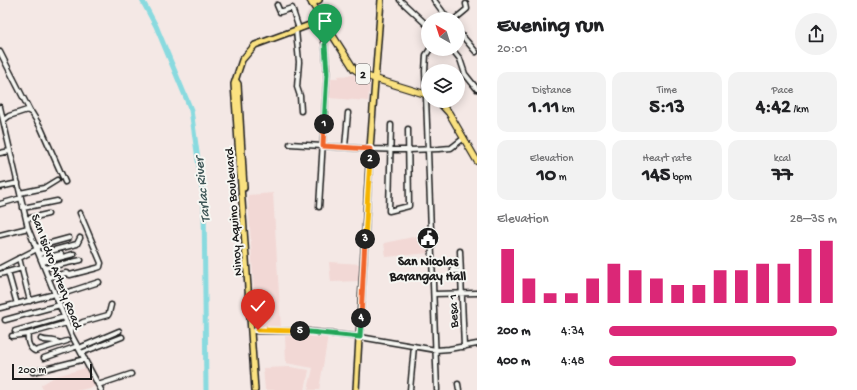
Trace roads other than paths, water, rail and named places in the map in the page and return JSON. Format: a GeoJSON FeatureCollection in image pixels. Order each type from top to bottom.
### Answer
{"type":"FeatureCollection","features":[{"type":"Feature","properties":{"kind":"highway","name":"2"},"geometry":{"type":"LineString","coordinates":[[311,2],[320,21],[353,68],[363,75],[421,93]]}},
{"type":"Feature","properties":{"kind":"highway"},"geometry":{"type":"LineString","coordinates":[[444,108],[449,113],[477,161]]}},
{"type":"Feature","properties":{"kind":"main road"},"geometry":{"type":"LineString","coordinates":[[311,2],[319,0]]}},
{"type":"Feature","properties":{"kind":"main road"},"geometry":{"type":"LineString","coordinates":[[356,390],[370,149],[381,0]]}},
{"type":"Feature","properties":{"kind":"main road","name":"Ninoy Aquino Boulevard"},"geometry":{"type":"LineString","coordinates":[[257,390],[250,298],[245,257],[234,86],[242,60],[255,45],[320,21]]}},
{"type":"Feature","properties":{"kind":"street"},"geometry":{"type":"LineString","coordinates":[[400,0],[421,20]]}},
{"type":"Feature","properties":{"kind":"street"},"geometry":{"type":"LineString","coordinates":[[434,0],[443,12]]}},
{"type":"Feature","properties":{"kind":"street"},"geometry":{"type":"LineString","coordinates":[[464,12],[468,9],[466,4]]}},
{"type":"Feature","properties":{"kind":"street"},"geometry":{"type":"LineString","coordinates":[[277,5],[280,12],[292,8],[297,29],[299,62],[297,87],[300,96],[301,111]]}},
{"type":"Feature","properties":{"kind":"street"},"geometry":{"type":"LineString","coordinates":[[318,207],[327,73],[324,38],[320,21]]}},
{"type":"Feature","properties":{"kind":"street"},"geometry":{"type":"LineString","coordinates":[[465,39],[476,52]]}},
{"type":"Feature","properties":{"kind":"street"},"geometry":{"type":"LineString","coordinates":[[0,52],[30,111],[41,128],[66,182]]}},
{"type":"Feature","properties":{"kind":"street"},"geometry":{"type":"LineString","coordinates":[[458,56],[465,74],[477,89]]}},
{"type":"Feature","properties":{"kind":"street","name":"San Isidro Artery Road"},"geometry":{"type":"LineString","coordinates":[[0,107],[28,228],[64,317],[100,390]]}},
{"type":"Feature","properties":{"kind":"street"},"geometry":{"type":"LineString","coordinates":[[427,108],[438,390]]}},
{"type":"Feature","properties":{"kind":"street"},"geometry":{"type":"LineString","coordinates":[[2,118],[30,111]]}},
{"type":"Feature","properties":{"kind":"street"},"geometry":{"type":"LineString","coordinates":[[345,147],[348,113]]}},
{"type":"Feature","properties":{"kind":"street"},"geometry":{"type":"LineString","coordinates":[[391,125],[389,211],[409,206],[408,129]]}},
{"type":"Feature","properties":{"kind":"street"},"geometry":{"type":"LineString","coordinates":[[290,144],[408,150],[450,148],[464,138]]}},
{"type":"Feature","properties":{"kind":"street"},"geometry":{"type":"LineString","coordinates":[[0,153],[10,151]]}},
{"type":"Feature","properties":{"kind":"street"},"geometry":{"type":"LineString","coordinates":[[20,193],[44,188],[57,180]]}},
{"type":"Feature","properties":{"kind":"street"},"geometry":{"type":"LineString","coordinates":[[0,187],[18,183]]}},
{"type":"Feature","properties":{"kind":"street"},"geometry":{"type":"LineString","coordinates":[[0,204],[21,198]]}},
{"type":"Feature","properties":{"kind":"street"},"geometry":{"type":"LineString","coordinates":[[24,208],[57,201]]}},
{"type":"Feature","properties":{"kind":"street"},"geometry":{"type":"LineString","coordinates":[[49,277],[65,273],[70,275],[100,267],[101,263],[80,213]]}},
{"type":"Feature","properties":{"kind":"street"},"geometry":{"type":"LineString","coordinates":[[26,219],[48,214]]}},
{"type":"Feature","properties":{"kind":"street"},"geometry":{"type":"LineString","coordinates":[[0,235],[28,228]]}},
{"type":"Feature","properties":{"kind":"street"},"geometry":{"type":"LineString","coordinates":[[0,268],[37,250],[69,238]]}},
{"type":"Feature","properties":{"kind":"street"},"geometry":{"type":"LineString","coordinates":[[37,250],[77,244],[80,238]]}},
{"type":"Feature","properties":{"kind":"street","name":"Besa 1"},"geometry":{"type":"LineString","coordinates":[[460,251],[464,347]]}},
{"type":"Feature","properties":{"kind":"street"},"geometry":{"type":"LineString","coordinates":[[42,261],[61,254]]}},
{"type":"Feature","properties":{"kind":"street"},"geometry":{"type":"LineString","coordinates":[[42,261],[74,254]]}},
{"type":"Feature","properties":{"kind":"street"},"geometry":{"type":"LineString","coordinates":[[19,258],[30,301]]}},
{"type":"Feature","properties":{"kind":"street"},"geometry":{"type":"LineString","coordinates":[[45,268],[81,260]]}},
{"type":"Feature","properties":{"kind":"street"},"geometry":{"type":"LineString","coordinates":[[453,267],[453,271],[461,271]]}},
{"type":"Feature","properties":{"kind":"street"},"geometry":{"type":"LineString","coordinates":[[0,274],[22,268]]}},
{"type":"Feature","properties":{"kind":"street"},"geometry":{"type":"LineString","coordinates":[[8,272],[17,304]]}},
{"type":"Feature","properties":{"kind":"street"},"geometry":{"type":"LineString","coordinates":[[0,308],[56,295],[99,282]]}},
{"type":"Feature","properties":{"kind":"street"},"geometry":{"type":"LineString","coordinates":[[434,294],[477,293]]}},
{"type":"Feature","properties":{"kind":"street"},"geometry":{"type":"LineString","coordinates":[[6,320],[60,305]]}},
{"type":"Feature","properties":{"kind":"street"},"geometry":{"type":"LineString","coordinates":[[70,329],[82,322],[108,315],[111,305]]}},
{"type":"Feature","properties":{"kind":"street"},"geometry":{"type":"LineString","coordinates":[[15,331],[64,317]]}},
{"type":"Feature","properties":{"kind":"street"},"geometry":{"type":"LineString","coordinates":[[12,336],[28,334],[67,323]]}},
{"type":"Feature","properties":{"kind":"street"},"geometry":{"type":"LineString","coordinates":[[252,330],[307,331],[360,337],[436,350],[477,344]]}},
{"type":"Feature","properties":{"kind":"street"},"geometry":{"type":"LineString","coordinates":[[44,358],[79,347],[119,331]]}},
{"type":"Feature","properties":{"kind":"street"},"geometry":{"type":"LineString","coordinates":[[28,334],[30,346],[35,351],[67,341]]}},
{"type":"Feature","properties":{"kind":"street"},"geometry":{"type":"LineString","coordinates":[[82,353],[122,337]]}},
{"type":"Feature","properties":{"kind":"street"},"geometry":{"type":"LineString","coordinates":[[41,340],[54,340],[59,343]]}},
{"type":"Feature","properties":{"kind":"street"},"geometry":{"type":"LineString","coordinates":[[410,390],[414,346]]}},
{"type":"Feature","properties":{"kind":"street"},"geometry":{"type":"LineString","coordinates":[[33,372],[85,359]]}},
{"type":"Feature","properties":{"kind":"street"},"geometry":{"type":"LineString","coordinates":[[98,385],[131,374]]}},
{"type":"Feature","properties":{"kind":"street"},"geometry":{"type":"LineString","coordinates":[[458,384],[459,390]]}},
{"type":"Feature","properties":{"kind":"waterway","name":"Tarlac River"},"geometry":{"type":"LineString","coordinates":[[142,0],[156,26],[191,110],[204,202],[206,390]]}},
{"type":"Feature","properties":{"kind":"place","name":"San Nicolas Barangay Hall"},"geometry":{"type":"Point","coordinates":[428,238]}}]}
